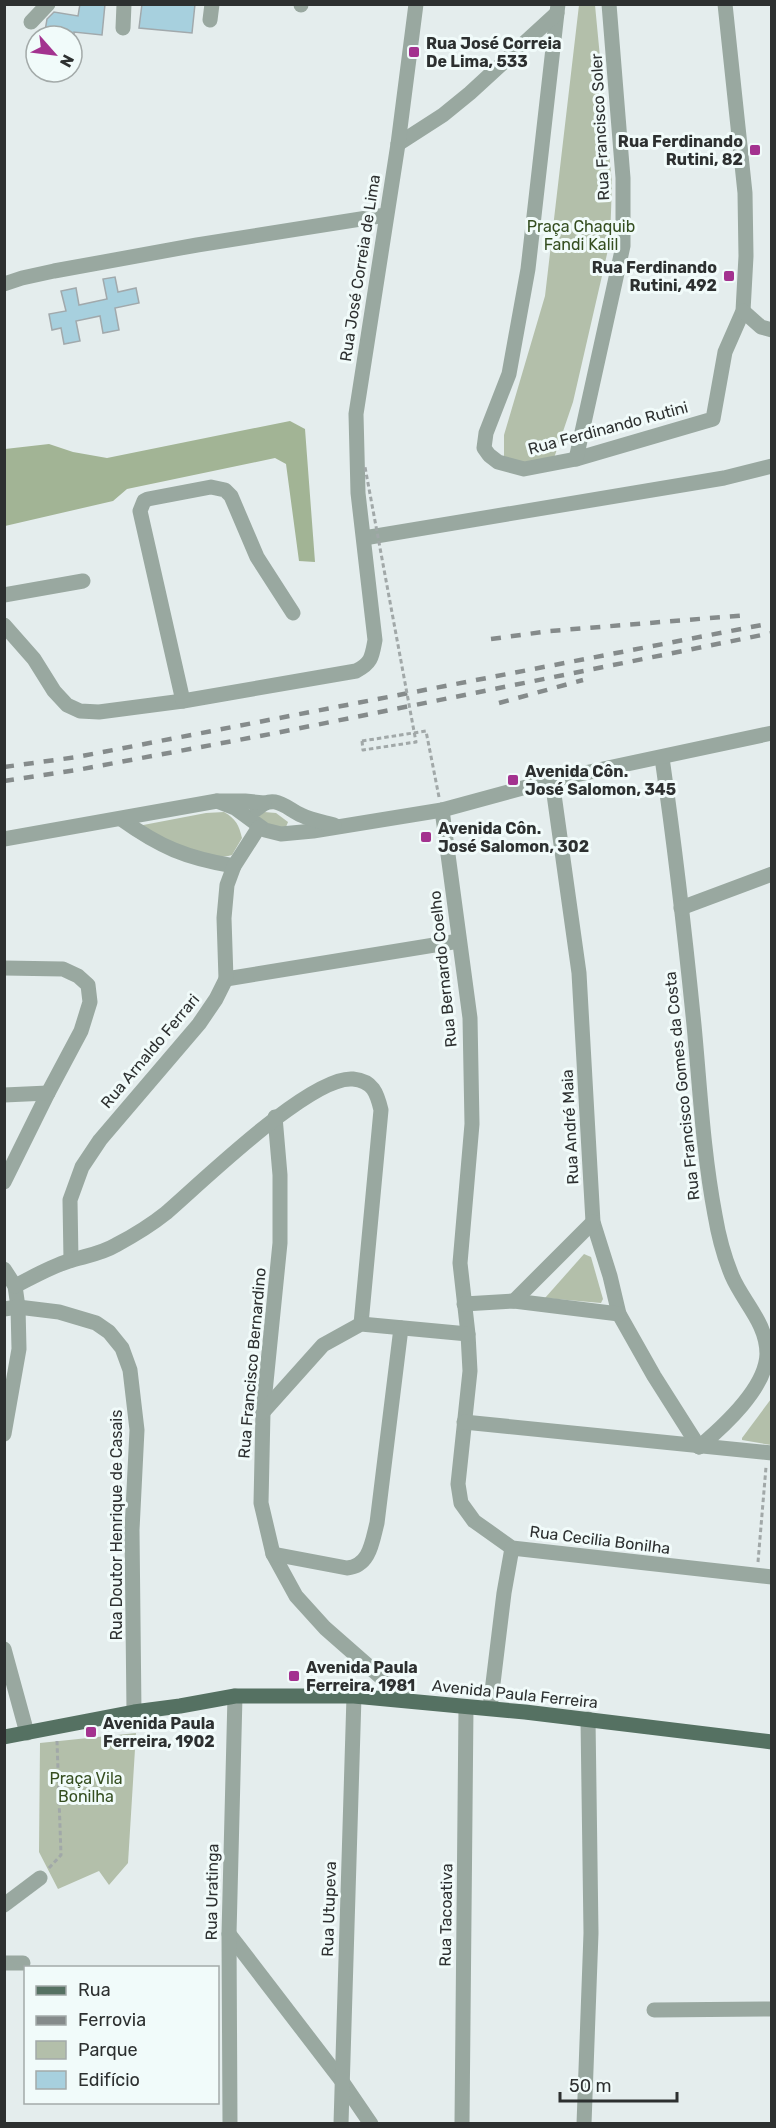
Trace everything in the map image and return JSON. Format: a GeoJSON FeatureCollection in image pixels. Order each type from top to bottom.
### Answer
{"type":"FeatureCollection","features":[{"type":"Feature","properties":{"kind":"main road","name":"Avenida Paula Ferreira"},"geometry":{"type":"LineString","coordinates":[[4,1737],[134,1712],[235,1696],[354,1696],[490,1708],[771,1742]]}},
{"type":"Feature","properties":{"kind":"street"},"geometry":{"type":"LineString","coordinates":[[31,22],[48,4]]}},
{"type":"Feature","properties":{"kind":"street"},"geometry":{"type":"LineString","coordinates":[[123,28],[124,4]]}},
{"type":"Feature","properties":{"kind":"street","name":"Rua José Correia de Lima"},"geometry":{"type":"LineString","coordinates":[[183,701],[356,671],[367,665],[372,655],[375,639],[358,493],[356,414],[398,144],[416,4]]}},
{"type":"Feature","properties":{"kind":"street","name":"Rua Francisco Soler"},"geometry":{"type":"LineString","coordinates":[[576,459],[623,246],[623,178],[609,4]]}},
{"type":"Feature","properties":{"kind":"street","name":"Rua Ferdinando Rutini"},"geometry":{"type":"LineString","coordinates":[[557,9],[528,269],[509,374],[486,433],[484,447],[489,455],[498,462],[524,469],[576,459],[712,419],[725,352],[743,311],[745,194],[725,4]]}},
{"type":"Feature","properties":{"kind":"street"},"geometry":{"type":"LineString","coordinates":[[398,144],[443,115],[470,93],[557,9]]}},
{"type":"Feature","properties":{"kind":"street"},"geometry":{"type":"LineString","coordinates":[[4,284],[54,271],[197,245],[386,215]]}},
{"type":"Feature","properties":{"kind":"street"},"geometry":{"type":"LineString","coordinates":[[743,311],[761,327],[771,330]]}},
{"type":"Feature","properties":{"kind":"street"},"geometry":{"type":"LineString","coordinates":[[364,538],[724,478],[771,466]]}},
{"type":"Feature","properties":{"kind":"street"},"geometry":{"type":"LineString","coordinates":[[4,625],[34,659],[54,691],[67,705],[80,711],[99,712],[183,701],[140,512],[144,501],[148,498],[211,487],[225,490],[231,496],[257,557],[293,613]]}},
{"type":"Feature","properties":{"kind":"street"},"geometry":{"type":"LineString","coordinates":[[4,595],[83,581]]}},
{"type":"Feature","properties":{"kind":"street"},"geometry":{"type":"LineString","coordinates":[[217,801],[235,808],[257,825],[274,833],[313,831],[442,810],[552,780],[771,733]]}},
{"type":"Feature","properties":{"kind":"street","name":"Rua Francisco Gomes da Costa"},"geometry":{"type":"LineString","coordinates":[[662,758],[678,870],[705,1150],[715,1217],[732,1276],[759,1321],[769,1353],[766,1366],[747,1399],[699,1447]]}},
{"type":"Feature","properties":{"kind":"street","name":"Rua André Maia"},"geometry":{"type":"LineString","coordinates":[[552,780],[579,973],[593,1222],[619,1314],[654,1376],[699,1447]]}},
{"type":"Feature","properties":{"kind":"street"},"geometry":{"type":"LineString","coordinates":[[4,839],[217,801],[273,802],[286,805],[298,814],[336,826]]}},
{"type":"Feature","properties":{"kind":"street"},"geometry":{"type":"LineString","coordinates":[[264,803],[255,813],[257,825],[234,866],[227,885],[224,918],[226,979],[459,941]]}},
{"type":"Feature","properties":{"kind":"street","name":"Rua Bernardo Coelho"},"geometry":{"type":"LineString","coordinates":[[442,810],[470,1018],[472,1112],[460,1263],[464,1305]]}},
{"type":"Feature","properties":{"kind":"street"},"geometry":{"type":"LineString","coordinates":[[288,833],[297,823],[298,814]]}},
{"type":"Feature","properties":{"kind":"street"},"geometry":{"type":"LineString","coordinates":[[121,819],[163,847],[211,862],[234,866]]}},
{"type":"Feature","properties":{"kind":"street"},"geometry":{"type":"LineString","coordinates":[[681,908],[771,874]]}},
{"type":"Feature","properties":{"kind":"street"},"geometry":{"type":"LineString","coordinates":[[4,969],[63,969],[78,976],[88,985],[90,1002],[81,1031],[4,1182]]}},
{"type":"Feature","properties":{"kind":"street","name":"Rua Arnaldo Ferrari"},"geometry":{"type":"LineString","coordinates":[[71,1260],[70,1200],[82,1167],[100,1140],[199,1024],[226,979]]}},
{"type":"Feature","properties":{"kind":"street"},"geometry":{"type":"LineString","coordinates":[[15,1286],[51,1267],[95,1255],[115,1246],[163,1215],[275,1117],[327,1086],[352,1079],[366,1083],[377,1092],[381,1110],[361,1324]]}},
{"type":"Feature","properties":{"kind":"street"},"geometry":{"type":"LineString","coordinates":[[4,1095],[48,1093]]}},
{"type":"Feature","properties":{"kind":"street","name":"Rua Francisco Bernardino"},"geometry":{"type":"LineString","coordinates":[[275,1117],[280,1175],[280,1243],[262,1412],[261,1503],[273,1554],[296,1596],[325,1628],[407,1700]]}},
{"type":"Feature","properties":{"kind":"street"},"geometry":{"type":"LineString","coordinates":[[514,1301],[593,1222]]}},
{"type":"Feature","properties":{"kind":"street"},"geometry":{"type":"LineString","coordinates":[[4,1269],[15,1286],[11,1308],[19,1349],[4,1434]]}},
{"type":"Feature","properties":{"kind":"street"},"geometry":{"type":"LineString","coordinates":[[464,1305],[514,1301],[619,1314]]}},
{"type":"Feature","properties":{"kind":"street","name":"Rua Cecilia Bonilha"},"geometry":{"type":"LineString","coordinates":[[464,1305],[470,1371],[458,1484],[461,1503],[474,1521],[512,1548],[764,1577]]}},
{"type":"Feature","properties":{"kind":"street","name":"Rua Doutor Henrique de Casais"},"geometry":{"type":"LineString","coordinates":[[11,1308],[58,1312],[96,1323],[110,1332],[122,1348],[130,1370],[137,1430],[132,1530],[134,1712]]}},
{"type":"Feature","properties":{"kind":"street"},"geometry":{"type":"LineString","coordinates":[[262,1412],[323,1345],[361,1324],[468,1334]]}},
{"type":"Feature","properties":{"kind":"street"},"geometry":{"type":"LineString","coordinates":[[273,1554],[355,1568],[369,1554],[377,1523],[401,1328]]}},
{"type":"Feature","properties":{"kind":"street"},"geometry":{"type":"LineString","coordinates":[[464,1422],[769,1453]]}},
{"type":"Feature","properties":{"kind":"street"},"geometry":{"type":"LineString","coordinates":[[490,1708],[512,1548]]}},
{"type":"Feature","properties":{"kind":"street"},"geometry":{"type":"LineString","coordinates":[[4,1649],[27,1733]]}},
{"type":"Feature","properties":{"kind":"street","name":"Rua Uratinga"},"geometry":{"type":"LineString","coordinates":[[230,2124],[229,1934],[235,1696]]}},
{"type":"Feature","properties":{"kind":"street","name":"Rua Utupeva"},"geometry":{"type":"LineString","coordinates":[[341,2124],[354,1696]]}},
{"type":"Feature","properties":{"kind":"street","name":"Rua Tacoativa"},"geometry":{"type":"LineString","coordinates":[[462,2124],[466,1707]]}},
{"type":"Feature","properties":{"kind":"street"},"geometry":{"type":"LineString","coordinates":[[584,2124],[591,1933],[588,1719]]}},
{"type":"Feature","properties":{"kind":"street"},"geometry":{"type":"LineString","coordinates":[[4,1905],[40,1878]]}},
{"type":"Feature","properties":{"kind":"street"},"geometry":{"type":"LineString","coordinates":[[229,1934],[341,2080],[371,2124]]}},
{"type":"Feature","properties":{"kind":"street"},"geometry":{"type":"LineString","coordinates":[[4,1963],[22,1963]]}},
{"type":"Feature","properties":{"kind":"street"},"geometry":{"type":"LineString","coordinates":[[654,2010],[771,2009]]}},
{"type":"Feature","properties":{"kind":"path"},"geometry":{"type":"LineString","coordinates":[[365,467],[416,742],[363,750],[362,741],[426,731],[442,810]]}},
{"type":"Feature","properties":{"kind":"path"},"geometry":{"type":"LineString","coordinates":[[764,1577],[769,1453]]}},
{"type":"Feature","properties":{"kind":"path"},"geometry":{"type":"LineString","coordinates":[[40,1878],[61,1855],[56,1727]]}},
{"type":"Feature","properties":{"kind":"green space","name":"Praça Chaquib Fandi Kalil"},"geometry":{"type":"Polygon","coordinates":[[[579,5],[595,5],[612,183],[610,241],[573,402],[554,458],[525,463],[504,458],[504,435],[545,296],[579,5]]]}},
{"type":"Feature","properties":{"kind":"green space"},"geometry":{"type":"Polygon","coordinates":[[[290,421],[305,429],[315,562],[299,561],[286,464],[275,458],[127,489],[113,501],[5,526],[5,449],[49,444],[73,452],[107,458],[290,421]]]}},
{"type":"Feature","properties":{"kind":"green space"},"geometry":{"type":"Polygon","coordinates":[[[224,812],[236,823],[242,838],[232,855],[220,857],[195,854],[184,850],[138,826],[206,813],[224,812]]]}},
{"type":"Feature","properties":{"kind":"green space"},"geometry":{"type":"Polygon","coordinates":[[[264,812],[276,813],[288,822],[286,827],[273,828],[258,817],[264,812]]]}},
{"type":"Feature","properties":{"kind":"green space"},"geometry":{"type":"Polygon","coordinates":[[[584,1254],[591,1257],[603,1299],[601,1303],[545,1298],[584,1254]]]}},
{"type":"Feature","properties":{"kind":"green space"},"geometry":{"type":"Polygon","coordinates":[[[771,1399],[771,1445],[742,1440],[742,1438],[771,1399]]]}},
{"type":"Feature","properties":{"kind":"green space","name":"Praça Vila Bonilha"},"geometry":{"type":"Polygon","coordinates":[[[136,1733],[128,1863],[109,1885],[99,1871],[58,1889],[39,1852],[40,1743],[136,1733]]]}},
{"type":"Feature","properties":{"kind":"building"},"geometry":{"type":"Polygon","coordinates":[[[80,4],[105,4],[102,35],[84,33],[84,24],[46,24],[47,19],[54,12],[78,16],[80,4]]]}},
{"type":"Feature","properties":{"kind":"building"},"geometry":{"type":"Polygon","coordinates":[[[142,4],[195,4],[192,33],[139,28],[142,4]]]}},
{"type":"Feature","properties":{"kind":"building"},"geometry":{"type":"Polygon","coordinates":[[[115,277],[118,292],[136,288],[139,303],[115,308],[119,330],[103,333],[100,316],[76,321],[80,341],[64,344],[61,328],[52,330],[49,314],[66,311],[61,291],[76,288],[79,305],[107,299],[103,279],[115,277]]]}},
{"type":"Feature","properties":{"kind":"railway"},"geometry":{"type":"LineString","coordinates":[[491,639],[550,631],[748,615]]}},
{"type":"Feature","properties":{"kind":"railway"},"geometry":{"type":"LineString","coordinates":[[4,767],[77,757],[772,623]]}},
{"type":"Feature","properties":{"kind":"railway"},"geometry":{"type":"LineString","coordinates":[[4,781],[77,770],[276,733],[772,633]]}},
{"type":"Feature","properties":{"kind":"railway"},"geometry":{"type":"LineString","coordinates":[[499,703],[583,680]]}},
{"type":"Feature","properties":{"kind":"place","name":"Rua José Correia De Lima, 533"},"geometry":{"type":"Point","coordinates":[414,52]}},
{"type":"Feature","properties":{"kind":"place","name":"Rua Ferdinando Rutini, 82"},"geometry":{"type":"Point","coordinates":[755,150]}},
{"type":"Feature","properties":{"kind":"place","name":"Rua Ferdinando Rutini, 492"},"geometry":{"type":"Point","coordinates":[729,276]}},
{"type":"Feature","properties":{"kind":"place","name":"Avenida Côn. José Salomon, 345"},"geometry":{"type":"Point","coordinates":[513,780]}},
{"type":"Feature","properties":{"kind":"place","name":"Avenida Côn. José Salomon, 302"},"geometry":{"type":"Point","coordinates":[426,837]}},
{"type":"Feature","properties":{"kind":"place","name":"Avenida Paula Ferreira, 1981"},"geometry":{"type":"Point","coordinates":[294,1676]}},
{"type":"Feature","properties":{"kind":"place","name":"Avenida Paula Ferreira, 1902"},"geometry":{"type":"Point","coordinates":[91,1732]}}]}
